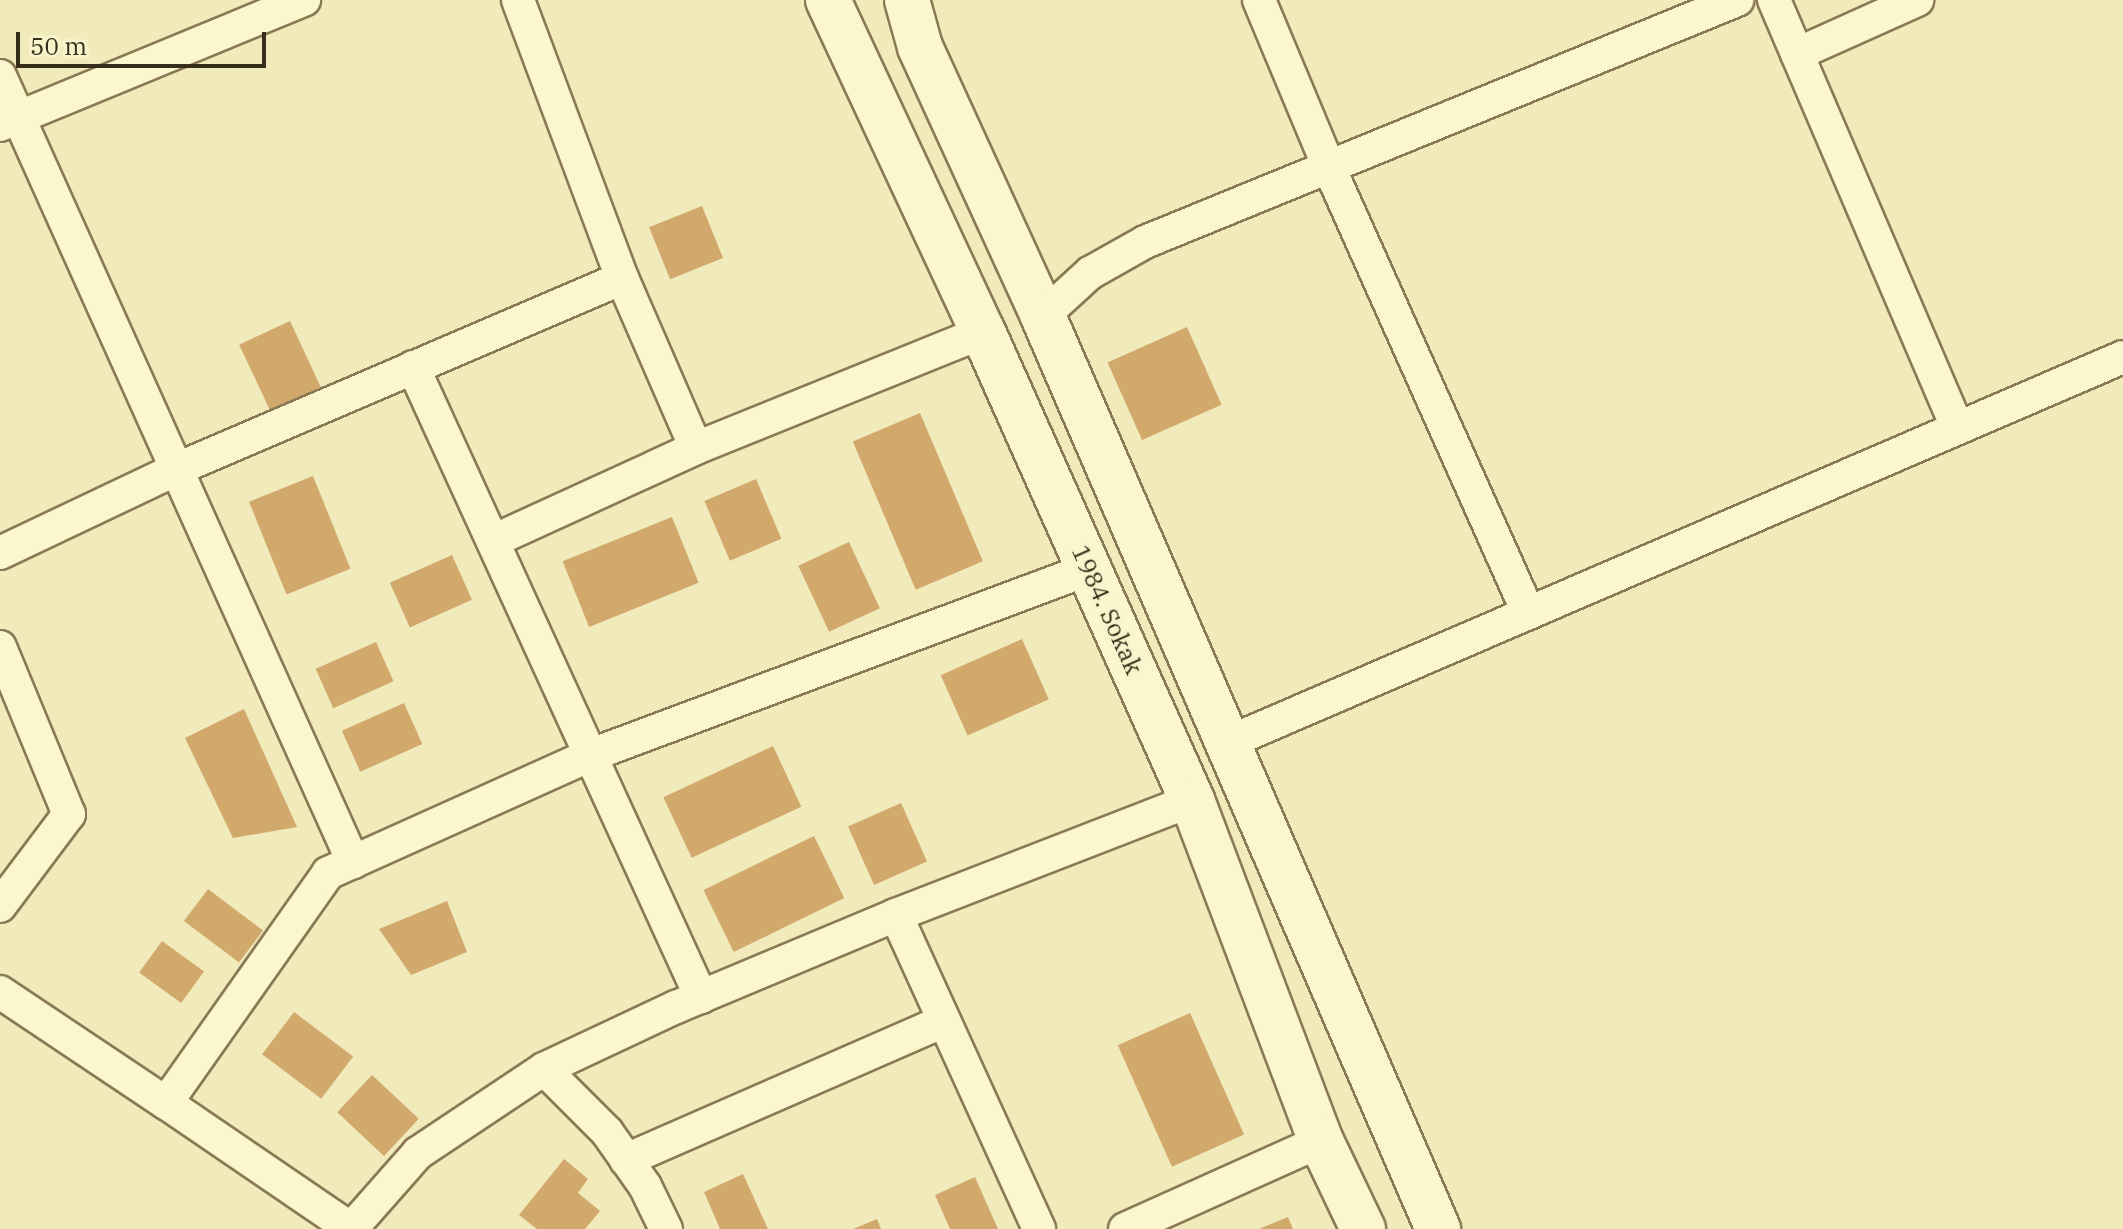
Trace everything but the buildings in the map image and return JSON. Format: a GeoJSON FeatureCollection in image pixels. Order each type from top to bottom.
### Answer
{"type":"FeatureCollection","features":[{"type":"Feature","properties":{"kind":"main road","name":"1984. Sokak"},"geometry":{"type":"LineString","coordinates":[[828,0],[983,332],[1192,800],[1321,1141],[1363,1229]]}},
{"type":"Feature","properties":{"kind":"main road"},"geometry":{"type":"LineString","coordinates":[[907,0],[920,47],[1043,316],[1438,1229]]}},
{"type":"Feature","properties":{"kind":"street"},"geometry":{"type":"LineString","coordinates":[[9,120],[304,0]]}},
{"type":"Feature","properties":{"kind":"street"},"geometry":{"type":"LineString","coordinates":[[518,0],[622,278],[696,448]]}},
{"type":"Feature","properties":{"kind":"street"},"geometry":{"type":"LineString","coordinates":[[1259,0],[1328,165],[1528,613]]}},
{"type":"Feature","properties":{"kind":"street"},"geometry":{"type":"LineString","coordinates":[[1043,316],[1090,273],[1111,259],[1328,165],[1737,0]]}},
{"type":"Feature","properties":{"kind":"street"},"geometry":{"type":"LineString","coordinates":[[1774,0],[1957,428]]}},
{"type":"Feature","properties":{"kind":"street"},"geometry":{"type":"LineString","coordinates":[[1797,54],[1917,0]]}},
{"type":"Feature","properties":{"kind":"street"},"geometry":{"type":"LineString","coordinates":[[0,76],[9,120],[177,469],[353,862]]}},
{"type":"Feature","properties":{"kind":"street"},"geometry":{"type":"LineString","coordinates":[[0,553],[177,469],[622,278]]}},
{"type":"Feature","properties":{"kind":"street"},"geometry":{"type":"LineString","coordinates":[[493,541],[696,448],[983,332]]}},
{"type":"Feature","properties":{"kind":"street"},"geometry":{"type":"LineString","coordinates":[[1229,742],[2123,357]]}},
{"type":"Feature","properties":{"kind":"street"},"geometry":{"type":"LineString","coordinates":[[413,367],[701,997]]}},
{"type":"Feature","properties":{"kind":"street"},"geometry":{"type":"LineString","coordinates":[[166,1103],[328,873],[591,755],[1089,569]]}},
{"type":"Feature","properties":{"kind":"street"},"geometry":{"type":"LineString","coordinates":[[0,647],[69,814],[0,906]]}},
{"type":"Feature","properties":{"kind":"street"},"geometry":{"type":"LineString","coordinates":[[0,992],[351,1229],[418,1153],[544,1069],[701,997],[896,915],[1192,800]]}},
{"type":"Feature","properties":{"kind":"street"},"geometry":{"type":"LineString","coordinates":[[896,915],[1039,1229]]}},
{"type":"Feature","properties":{"kind":"street"},"geometry":{"type":"LineString","coordinates":[[626,1160],[944,1021]]}},
{"type":"Feature","properties":{"kind":"street"},"geometry":{"type":"LineString","coordinates":[[544,1069],[607,1132],[645,1186],[666,1229]]}},
{"type":"Feature","properties":{"kind":"street"},"geometry":{"type":"LineString","coordinates":[[1125,1229],[1321,1141]]}}]}
